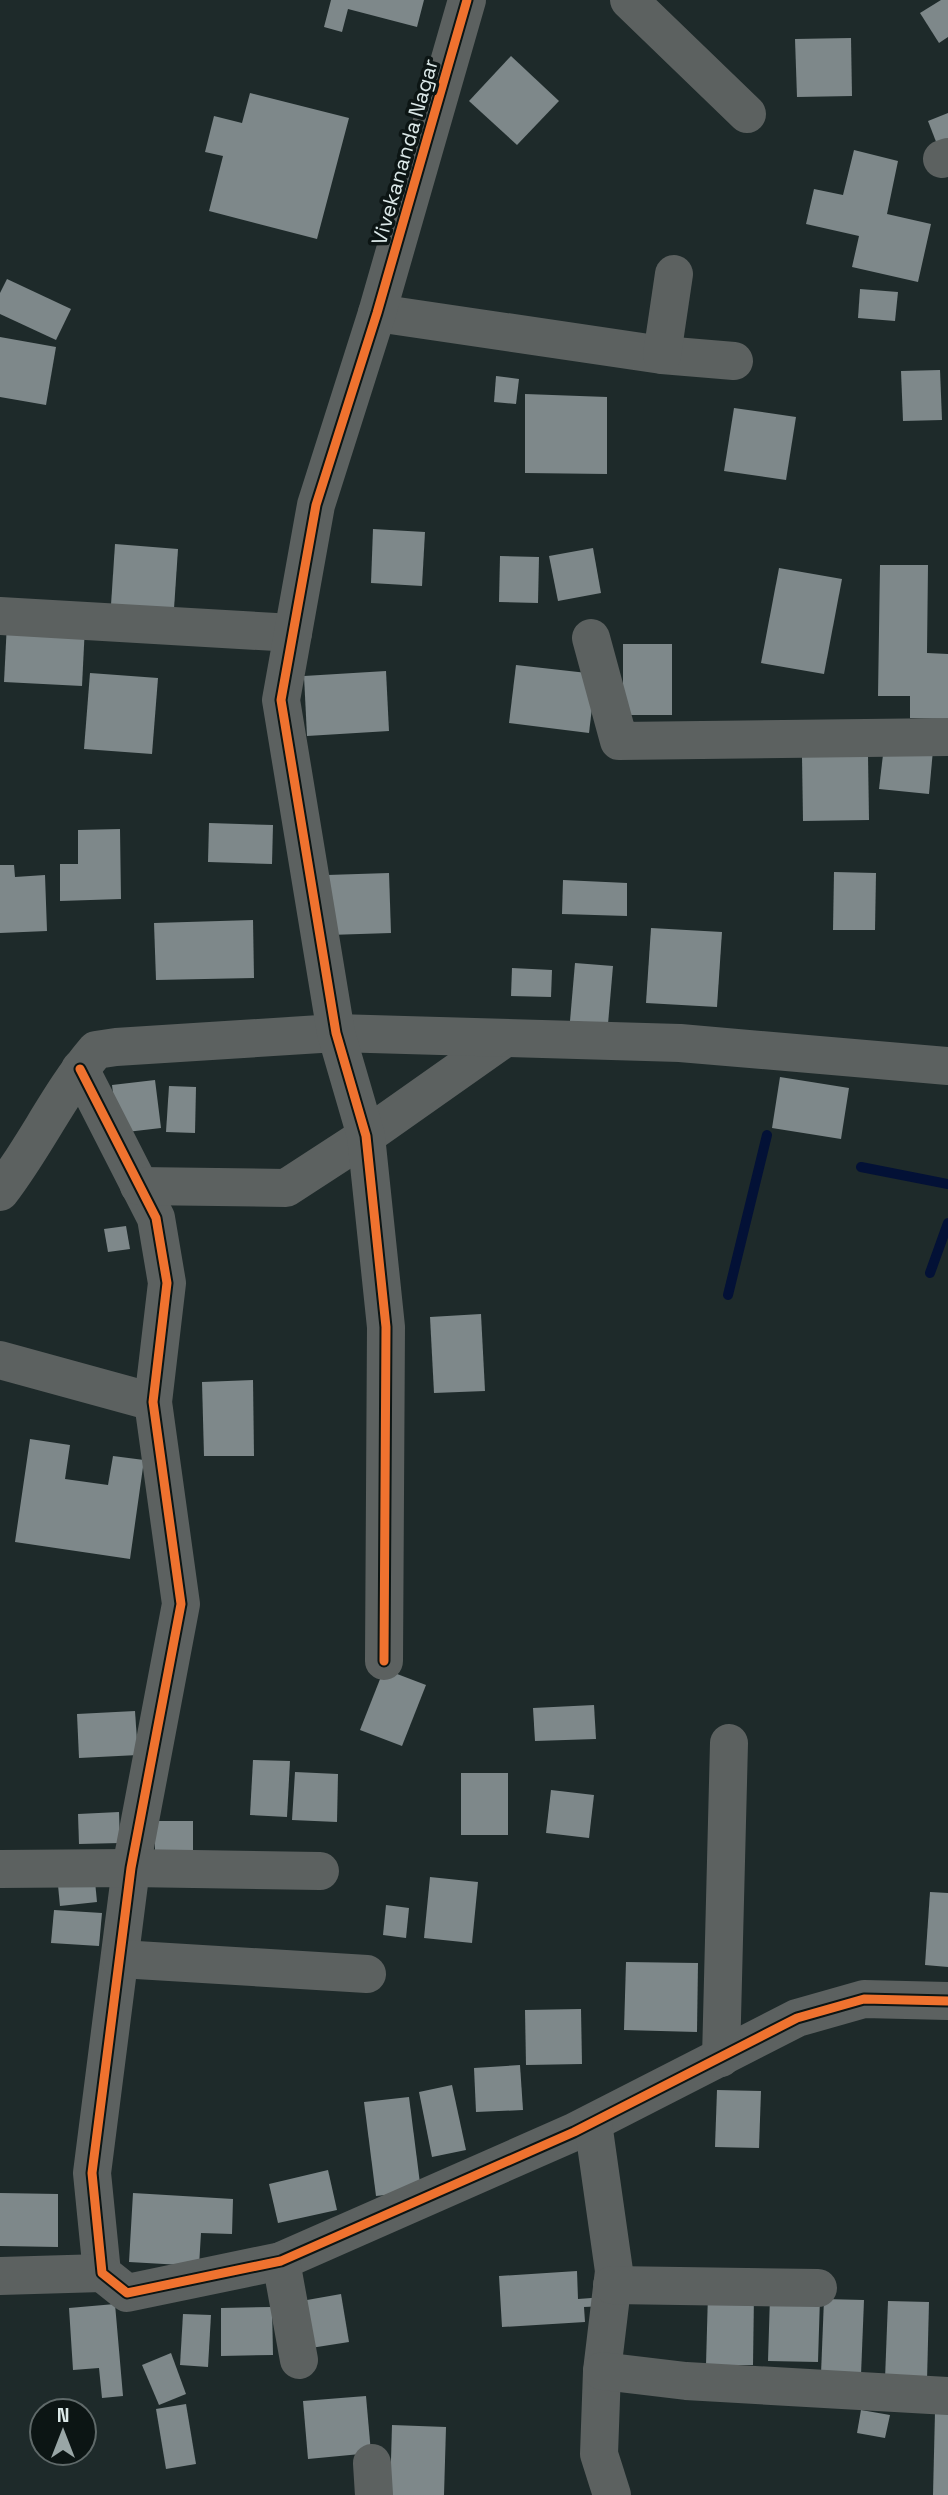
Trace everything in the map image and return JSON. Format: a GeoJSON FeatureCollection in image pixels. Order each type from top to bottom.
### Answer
{"type":"FeatureCollection","features":[{"type":"Feature","properties":{"kind":"street","name":"Vivekananda Nagar"},"geometry":{"type":"LineString","coordinates":[[384,1661],[386,1327],[366,1136],[336,1034],[281,700],[316,505],[377,313],[467,0]]}},
{"type":"Feature","properties":{"kind":"street"},"geometry":{"type":"LineString","coordinates":[[629,0],[747,114]]}},
{"type":"Feature","properties":{"kind":"street"},"geometry":{"type":"LineString","coordinates":[[662,355],[674,274]]}},
{"type":"Feature","properties":{"kind":"street"},"geometry":{"type":"LineString","coordinates":[[377,313],[662,355],[734,361]]}},
{"type":"Feature","properties":{"kind":"street"},"geometry":{"type":"LineString","coordinates":[[0,616],[293,634]]}},
{"type":"Feature","properties":{"kind":"street"},"geometry":{"type":"LineString","coordinates":[[592,638],[619,741],[948,737]]}},
{"type":"Feature","properties":{"kind":"street"},"geometry":{"type":"LineString","coordinates":[[0,1192],[32,1148],[80,1069],[96,1050],[116,1047],[336,1034],[680,1042],[948,1066]]}},
{"type":"Feature","properties":{"kind":"street"},"geometry":{"type":"LineString","coordinates":[[139,1186],[286,1188],[366,1136],[505,1038]]}},
{"type":"Feature","properties":{"kind":"street"},"geometry":{"type":"LineString","coordinates":[[80,1069],[156,1218],[167,1283],[153,1402],[181,1604],[131,1868],[92,2173],[102,2273]]}},
{"type":"Feature","properties":{"kind":"street"},"geometry":{"type":"LineString","coordinates":[[0,1360],[153,1402]]}},
{"type":"Feature","properties":{"kind":"street"},"geometry":{"type":"LineString","coordinates":[[721,2058],[729,1742]]}},
{"type":"Feature","properties":{"kind":"street"},"geometry":{"type":"LineString","coordinates":[[0,1869],[320,1871]]}},
{"type":"Feature","properties":{"kind":"street"},"geometry":{"type":"LineString","coordinates":[[120,1959],[367,1974]]}},
{"type":"Feature","properties":{"kind":"street"},"geometry":{"type":"LineString","coordinates":[[0,2276],[102,2273],[127,2292],[281,2261],[593,2123],[797,2018],[864,1998],[948,2001]]}},
{"type":"Feature","properties":{"kind":"street"},"geometry":{"type":"LineString","coordinates":[[593,2123],[614,2271],[602,2371],[599,2454],[612,2495]]}},
{"type":"Feature","properties":{"kind":"street"},"geometry":{"type":"LineString","coordinates":[[281,2261],[299,2360]]}},
{"type":"Feature","properties":{"kind":"street"},"geometry":{"type":"LineString","coordinates":[[612,2285],[818,2288]]}},
{"type":"Feature","properties":{"kind":"street"},"geometry":{"type":"LineString","coordinates":[[602,2371],[686,2381],[948,2396]]}},
{"type":"Feature","properties":{"kind":"building"},"geometry":{"type":"Polygon","coordinates":[[[331,0],[424,0],[417,27],[348,9],[342,32],[324,27],[331,0]]]}},
{"type":"Feature","properties":{"kind":"building"},"geometry":{"type":"Polygon","coordinates":[[[941,0],[948,0],[948,37],[939,43],[920,13],[941,0]]]}},
{"type":"Feature","properties":{"kind":"building"},"geometry":{"type":"Polygon","coordinates":[[[851,38],[852,96],[797,97],[795,39],[851,38]]]}},
{"type":"Feature","properties":{"kind":"building"},"geometry":{"type":"Polygon","coordinates":[[[511,56],[559,101],[517,145],[469,101],[511,56]]]}},
{"type":"Feature","properties":{"kind":"building"},"geometry":{"type":"Polygon","coordinates":[[[250,93],[349,118],[317,239],[209,211],[223,156],[205,152],[214,116],[242,123],[250,93]]]}},
{"type":"Feature","properties":{"kind":"building"},"geometry":{"type":"Polygon","coordinates":[[[948,113],[948,148],[940,152],[928,121],[948,113]]]}},
{"type":"Feature","properties":{"kind":"building"},"geometry":{"type":"Polygon","coordinates":[[[854,150],[898,161],[887,214],[931,224],[918,282],[852,267],[859,236],[806,224],[814,189],[843,195],[854,150]]]}},
{"type":"Feature","properties":{"kind":"building"},"geometry":{"type":"Polygon","coordinates":[[[7,279],[71,309],[56,340],[0,314],[0,293],[7,279]]]}},
{"type":"Feature","properties":{"kind":"building"},"geometry":{"type":"Polygon","coordinates":[[[860,289],[898,292],[895,321],[858,318],[860,289]]]}},
{"type":"Feature","properties":{"kind":"building"},"geometry":{"type":"Polygon","coordinates":[[[0,337],[56,347],[46,405],[0,397],[0,337]]]}},
{"type":"Feature","properties":{"kind":"building"},"geometry":{"type":"Polygon","coordinates":[[[940,370],[942,420],[903,421],[901,371],[940,370]]]}},
{"type":"Feature","properties":{"kind":"building"},"geometry":{"type":"Polygon","coordinates":[[[496,376],[519,379],[516,404],[494,402],[496,376]]]}},
{"type":"Feature","properties":{"kind":"building"},"geometry":{"type":"Polygon","coordinates":[[[525,394],[607,397],[607,474],[525,473],[525,394]]]}},
{"type":"Feature","properties":{"kind":"building"},"geometry":{"type":"Polygon","coordinates":[[[734,408],[796,417],[786,480],[724,471],[734,408]]]}},
{"type":"Feature","properties":{"kind":"building"},"geometry":{"type":"Polygon","coordinates":[[[373,529],[425,532],[422,586],[371,583],[373,529]]]}},
{"type":"Feature","properties":{"kind":"building"},"geometry":{"type":"Polygon","coordinates":[[[115,544],[178,549],[174,609],[111,605],[115,544]]]}},
{"type":"Feature","properties":{"kind":"building"},"geometry":{"type":"Polygon","coordinates":[[[593,548],[601,593],[558,601],[549,556],[593,548]]]}},
{"type":"Feature","properties":{"kind":"building"},"geometry":{"type":"Polygon","coordinates":[[[500,556],[539,557],[538,603],[499,602],[500,556]]]}},
{"type":"Feature","properties":{"kind":"building"},"geometry":{"type":"Polygon","coordinates":[[[880,565],[928,565],[927,653],[948,654],[948,719],[910,718],[910,696],[878,696],[880,565]]]}},
{"type":"Feature","properties":{"kind":"building"},"geometry":{"type":"Polygon","coordinates":[[[779,568],[842,579],[824,674],[761,663],[779,568]]]}},
{"type":"Feature","properties":{"kind":"building"},"geometry":{"type":"Polygon","coordinates":[[[7,623],[85,626],[82,686],[4,682],[7,623]]]}},
{"type":"Feature","properties":{"kind":"building"},"geometry":{"type":"Polygon","coordinates":[[[623,644],[672,644],[672,715],[623,715],[623,644]]]}},
{"type":"Feature","properties":{"kind":"building"},"geometry":{"type":"Polygon","coordinates":[[[516,665],[596,674],[589,733],[509,723],[516,665]]]}},
{"type":"Feature","properties":{"kind":"building"},"geometry":{"type":"Polygon","coordinates":[[[386,671],[389,731],[307,736],[304,676],[386,671]]]}},
{"type":"Feature","properties":{"kind":"building"},"geometry":{"type":"Polygon","coordinates":[[[90,673],[158,678],[152,754],[84,749],[90,673]]]}},
{"type":"Feature","properties":{"kind":"building"},"geometry":{"type":"Polygon","coordinates":[[[884,746],[933,750],[929,794],[879,789],[884,746]]]}},
{"type":"Feature","properties":{"kind":"building"},"geometry":{"type":"Polygon","coordinates":[[[868,756],[869,820],[803,821],[802,757],[868,756]]]}},
{"type":"Feature","properties":{"kind":"building"},"geometry":{"type":"Polygon","coordinates":[[[209,823],[273,825],[272,864],[208,862],[209,823]]]}},
{"type":"Feature","properties":{"kind":"building"},"geometry":{"type":"Polygon","coordinates":[[[120,829],[121,899],[60,901],[60,864],[78,864],[78,830],[120,829]]]}},
{"type":"Feature","properties":{"kind":"building"},"geometry":{"type":"Polygon","coordinates":[[[0,865],[14,865],[15,877],[45,875],[47,931],[0,933],[0,865]]]}},
{"type":"Feature","properties":{"kind":"building"},"geometry":{"type":"Polygon","coordinates":[[[834,872],[876,873],[875,930],[833,930],[834,872]]]}},
{"type":"Feature","properties":{"kind":"building"},"geometry":{"type":"Polygon","coordinates":[[[389,873],[391,933],[329,935],[327,875],[389,873]]]}},
{"type":"Feature","properties":{"kind":"building"},"geometry":{"type":"Polygon","coordinates":[[[563,880],[627,883],[627,916],[562,914],[563,880]]]}},
{"type":"Feature","properties":{"kind":"building"},"geometry":{"type":"Polygon","coordinates":[[[253,920],[254,978],[156,980],[154,923],[253,920]]]}},
{"type":"Feature","properties":{"kind":"building"},"geometry":{"type":"Polygon","coordinates":[[[651,928],[722,932],[717,1007],[646,1003],[651,928]]]}},
{"type":"Feature","properties":{"kind":"building"},"geometry":{"type":"Polygon","coordinates":[[[575,963],[613,966],[608,1024],[570,1021],[575,963]]]}},
{"type":"Feature","properties":{"kind":"building"},"geometry":{"type":"Polygon","coordinates":[[[512,968],[552,970],[551,997],[511,996],[512,968]]]}},
{"type":"Feature","properties":{"kind":"building"},"geometry":{"type":"Polygon","coordinates":[[[780,1077],[849,1088],[841,1139],[772,1128],[780,1077]]]}},
{"type":"Feature","properties":{"kind":"building"},"geometry":{"type":"Polygon","coordinates":[[[155,1080],[161,1128],[118,1133],[112,1085],[155,1080]]]}},
{"type":"Feature","properties":{"kind":"building"},"geometry":{"type":"Polygon","coordinates":[[[169,1086],[196,1087],[195,1133],[166,1132],[169,1086]]]}},
{"type":"Feature","properties":{"kind":"building"},"geometry":{"type":"Polygon","coordinates":[[[126,1226],[130,1249],[108,1252],[104,1229],[126,1226]]]}},
{"type":"Feature","properties":{"kind":"building"},"geometry":{"type":"Polygon","coordinates":[[[481,1314],[485,1391],[434,1393],[430,1317],[481,1314]]]}},
{"type":"Feature","properties":{"kind":"building"},"geometry":{"type":"Polygon","coordinates":[[[253,1380],[254,1456],[204,1456],[202,1382],[253,1380]]]}},
{"type":"Feature","properties":{"kind":"building"},"geometry":{"type":"Polygon","coordinates":[[[30,1439],[70,1445],[65,1479],[108,1485],[113,1456],[144,1460],[130,1559],[15,1542],[30,1439]]]}},
{"type":"Feature","properties":{"kind":"building"},"geometry":{"type":"Polygon","coordinates":[[[384,1669],[426,1685],[402,1746],[360,1730],[384,1669]]]}},
{"type":"Feature","properties":{"kind":"building"},"geometry":{"type":"Polygon","coordinates":[[[594,1705],[596,1739],[535,1741],[533,1708],[594,1705]]]}},
{"type":"Feature","properties":{"kind":"building"},"geometry":{"type":"Polygon","coordinates":[[[135,1711],[138,1755],[79,1758],[77,1714],[135,1711]]]}},
{"type":"Feature","properties":{"kind":"building"},"geometry":{"type":"Polygon","coordinates":[[[253,1760],[290,1761],[287,1817],[250,1815],[253,1760]]]}},
{"type":"Feature","properties":{"kind":"building"},"geometry":{"type":"Polygon","coordinates":[[[295,1772],[338,1774],[337,1822],[292,1820],[295,1772]]]}},
{"type":"Feature","properties":{"kind":"building"},"geometry":{"type":"Polygon","coordinates":[[[461,1773],[508,1773],[508,1835],[461,1835],[461,1773]]]}},
{"type":"Feature","properties":{"kind":"building"},"geometry":{"type":"Polygon","coordinates":[[[551,1790],[594,1795],[589,1838],[546,1833],[551,1790]]]}},
{"type":"Feature","properties":{"kind":"building"},"geometry":{"type":"Polygon","coordinates":[[[119,1812],[120,1843],[79,1844],[78,1814],[119,1812]]]}},
{"type":"Feature","properties":{"kind":"building"},"geometry":{"type":"Polygon","coordinates":[[[155,1821],[193,1821],[193,1850],[155,1850],[155,1821]]]}},
{"type":"Feature","properties":{"kind":"building"},"geometry":{"type":"Polygon","coordinates":[[[94,1871],[97,1902],[60,1906],[57,1875],[94,1871]]]}},
{"type":"Feature","properties":{"kind":"building"},"geometry":{"type":"Polygon","coordinates":[[[430,1877],[478,1882],[472,1943],[424,1938],[430,1877]]]}},
{"type":"Feature","properties":{"kind":"building"},"geometry":{"type":"Polygon","coordinates":[[[930,1892],[948,1893],[948,1967],[925,1965],[930,1892]]]}},
{"type":"Feature","properties":{"kind":"building"},"geometry":{"type":"Polygon","coordinates":[[[386,1905],[409,1908],[406,1938],[383,1935],[386,1905]]]}},
{"type":"Feature","properties":{"kind":"building"},"geometry":{"type":"Polygon","coordinates":[[[54,1910],[102,1913],[99,1946],[51,1943],[54,1910]]]}},
{"type":"Feature","properties":{"kind":"building"},"geometry":{"type":"Polygon","coordinates":[[[626,1962],[698,1963],[697,2032],[624,2030],[626,1962]]]}},
{"type":"Feature","properties":{"kind":"building"},"geometry":{"type":"Polygon","coordinates":[[[581,2009],[582,2064],[526,2065],[525,2010],[581,2009]]]}},
{"type":"Feature","properties":{"kind":"building"},"geometry":{"type":"Polygon","coordinates":[[[520,2065],[523,2110],[476,2112],[474,2068],[520,2065]]]}},
{"type":"Feature","properties":{"kind":"building"},"geometry":{"type":"Polygon","coordinates":[[[452,2085],[466,2150],[432,2157],[419,2092],[452,2085]]]}},
{"type":"Feature","properties":{"kind":"building"},"geometry":{"type":"Polygon","coordinates":[[[717,2090],[761,2091],[759,2148],[715,2147],[717,2090]]]}},
{"type":"Feature","properties":{"kind":"building"},"geometry":{"type":"Polygon","coordinates":[[[409,2097],[421,2191],[376,2196],[364,2102],[409,2097]]]}},
{"type":"Feature","properties":{"kind":"building"},"geometry":{"type":"Polygon","coordinates":[[[328,2170],[337,2210],[278,2223],[269,2184],[328,2170]]]}},
{"type":"Feature","properties":{"kind":"building"},"geometry":{"type":"Polygon","coordinates":[[[0,2193],[58,2194],[58,2247],[0,2246],[0,2193]]]}},
{"type":"Feature","properties":{"kind":"building"},"geometry":{"type":"Polygon","coordinates":[[[133,2193],[233,2199],[232,2234],[201,2233],[199,2266],[129,2262],[133,2193]]]}},
{"type":"Feature","properties":{"kind":"building"},"geometry":{"type":"Polygon","coordinates":[[[577,2271],[578,2299],[605,2297],[605,2306],[584,2307],[585,2322],[502,2327],[499,2276],[577,2271]]]}},
{"type":"Feature","properties":{"kind":"building"},"geometry":{"type":"Polygon","coordinates":[[[708,2293],[754,2294],[753,2365],[706,2365],[708,2293]]]}},
{"type":"Feature","properties":{"kind":"building"},"geometry":{"type":"Polygon","coordinates":[[[341,2294],[349,2342],[298,2350],[290,2303],[341,2294]]]}},
{"type":"Feature","properties":{"kind":"building"},"geometry":{"type":"Polygon","coordinates":[[[770,2296],[820,2297],[818,2362],[768,2361],[770,2296]]]}},
{"type":"Feature","properties":{"kind":"building"},"geometry":{"type":"Polygon","coordinates":[[[824,2299],[864,2300],[861,2375],[821,2374],[824,2299]]]}},
{"type":"Feature","properties":{"kind":"building"},"geometry":{"type":"Polygon","coordinates":[[[888,2301],[929,2302],[927,2381],[885,2379],[888,2301]]]}},
{"type":"Feature","properties":{"kind":"building"},"geometry":{"type":"Polygon","coordinates":[[[115,2304],[123,2396],[102,2398],[99,2368],[73,2370],[69,2308],[115,2304]]]}},
{"type":"Feature","properties":{"kind":"building"},"geometry":{"type":"Polygon","coordinates":[[[272,2307],[273,2355],[221,2356],[221,2308],[272,2307]]]}},
{"type":"Feature","properties":{"kind":"building"},"geometry":{"type":"Polygon","coordinates":[[[183,2314],[211,2315],[208,2367],[180,2365],[183,2314]]]}},
{"type":"Feature","properties":{"kind":"building"},"geometry":{"type":"Polygon","coordinates":[[[171,2353],[186,2394],[159,2405],[142,2365],[171,2353]]]}},
{"type":"Feature","properties":{"kind":"building"},"geometry":{"type":"Polygon","coordinates":[[[366,2396],[371,2453],[308,2459],[303,2401],[366,2396]]]}},
{"type":"Feature","properties":{"kind":"building"},"geometry":{"type":"Polygon","coordinates":[[[186,2404],[196,2464],[166,2469],[156,2409],[186,2404]]]}},
{"type":"Feature","properties":{"kind":"building"},"geometry":{"type":"Polygon","coordinates":[[[861,2410],[890,2415],[885,2438],[857,2433],[861,2410]]]}},
{"type":"Feature","properties":{"kind":"building"},"geometry":{"type":"Polygon","coordinates":[[[935,2412],[948,2413],[948,2495],[933,2495],[935,2412]]]}},
{"type":"Feature","properties":{"kind":"building"},"geometry":{"type":"Polygon","coordinates":[[[392,2425],[446,2427],[444,2495],[390,2495],[392,2425]]]}},
{"type":"Feature","properties":{"kind":"waterway"},"geometry":{"type":"LineString","coordinates":[[728,1295],[767,1135]]}},
{"type":"Feature","properties":{"kind":"waterway"},"geometry":{"type":"LineString","coordinates":[[861,1167],[948,1184]]}},
{"type":"Feature","properties":{"kind":"waterway"},"geometry":{"type":"LineString","coordinates":[[930,1273],[948,1223]]}},
{"type":"Feature","properties":{"kind":"cycle path"},"geometry":{"type":"LineString","coordinates":[[384,1661],[386,1327],[366,1136],[336,1033],[281,700],[316,505],[377,313],[467,0]]}},
{"type":"Feature","properties":{"kind":"cycle path"},"geometry":{"type":"LineString","coordinates":[[80,1069],[156,1218],[167,1283],[153,1402],[181,1604],[131,1868],[92,2173],[102,2273],[127,2293],[281,2261],[574,2132],[797,2018],[864,1999],[948,2001]]}}]}
